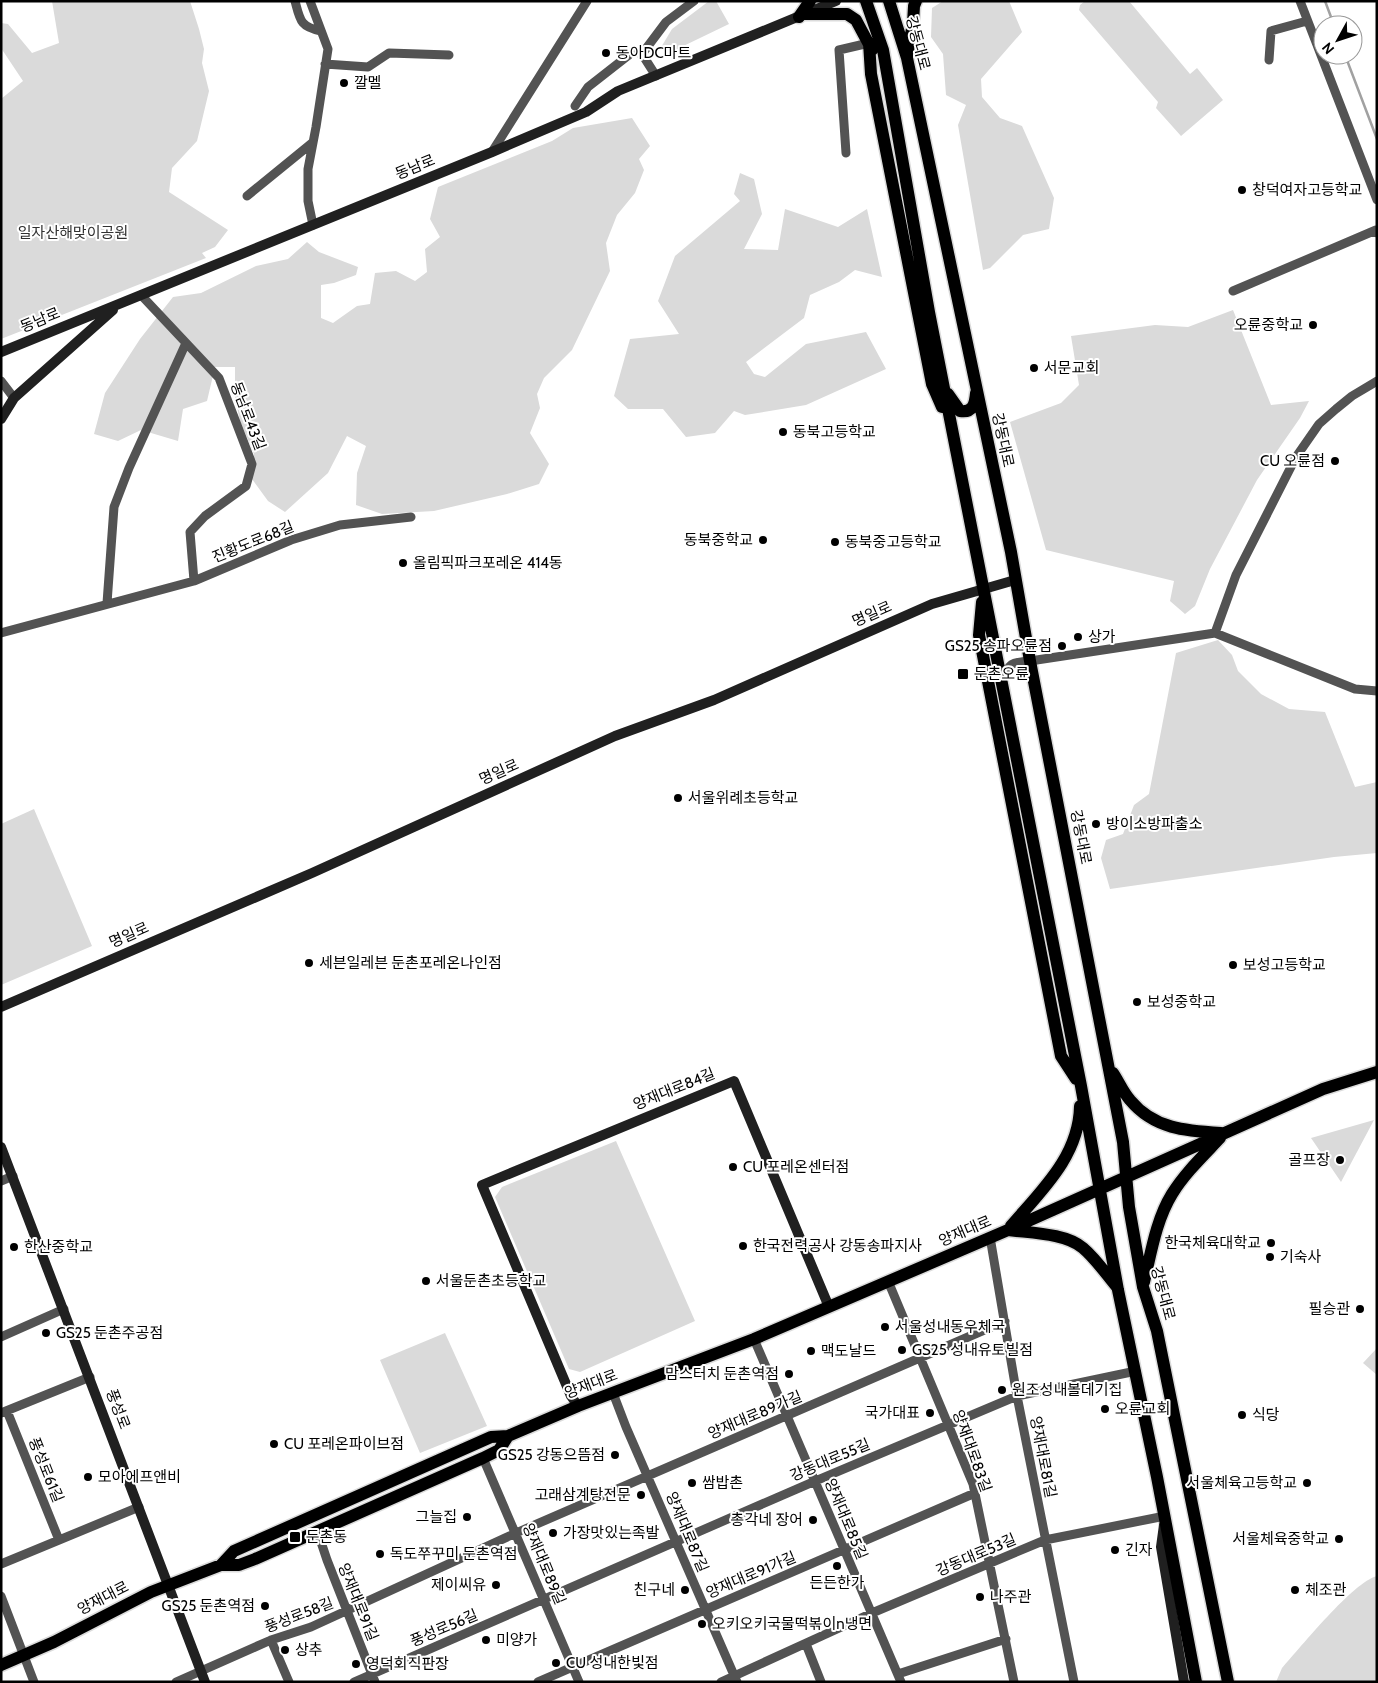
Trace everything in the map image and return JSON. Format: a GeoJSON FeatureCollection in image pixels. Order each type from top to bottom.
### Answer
{"type":"FeatureCollection","features":[{"type":"Feature","properties":{"kind":"main road"},"geometry":{"type":"LineString","coordinates":[[802,15],[810,1]]}},
{"type":"Feature","properties":{"kind":"main road","name":"동남로"},"geometry":{"type":"LineString","coordinates":[[1,352],[492,152],[586,112],[618,91],[836,1]]}},
{"type":"Feature","properties":{"kind":"main road"},"geometry":{"type":"LineString","coordinates":[[866,1],[883,50],[943,385],[1081,1086],[1118,1290],[1165,1516],[1196,1682]]}},
{"type":"Feature","properties":{"kind":"main road","name":"강동대로"},"geometry":{"type":"LineString","coordinates":[[889,1],[907,58],[977,391],[1123,1142],[1129,1207],[1142,1287],[1157,1332],[1228,1682]]}},
{"type":"Feature","properties":{"kind":"main road"},"geometry":{"type":"LineString","coordinates":[[907,58],[916,1]]}},
{"type":"Feature","properties":{"kind":"main road"},"geometry":{"type":"LineString","coordinates":[[802,15],[847,14],[856,20],[869,43],[890,93]]}},
{"type":"Feature","properties":{"kind":"main road"},"geometry":{"type":"LineString","coordinates":[[869,43],[871,74],[932,384],[954,439]]}},
{"type":"Feature","properties":{"kind":"main road"},"geometry":{"type":"LineString","coordinates":[[1,419],[14,398],[119,304]]}},
{"type":"Feature","properties":{"kind":"main road"},"geometry":{"type":"LineString","coordinates":[[943,385],[960,411],[966,412],[971,409],[975,404],[977,391]]}},
{"type":"Feature","properties":{"kind":"main road","name":"명일로"},"geometry":{"type":"LineString","coordinates":[[1,1007],[312,873],[615,736],[714,700],[932,604],[1015,580]]}},
{"type":"Feature","properties":{"kind":"main road"},"geometry":{"type":"LineString","coordinates":[[984,588],[979,635],[1062,1056],[1081,1086],[1077,1134],[1064,1163],[1049,1184],[1008,1230]]}},
{"type":"Feature","properties":{"kind":"main road"},"geometry":{"type":"LineString","coordinates":[[1109,1066],[1129,1099],[1144,1114],[1160,1123],[1180,1130],[1224,1133]]}},
{"type":"Feature","properties":{"kind":"main road","name":"양재대로"},"geometry":{"type":"LineString","coordinates":[[221,1565],[234,1551],[491,1437],[508,1436],[578,1406],[754,1339],[1008,1230],[1323,1089],[1377,1072]]}},
{"type":"Feature","properties":{"kind":"main road","name":"양재대로84길"},"geometry":{"type":"LineString","coordinates":[[578,1406],[571,1396],[482,1185],[734,1081],[829,1307]]}},
{"type":"Feature","properties":{"kind":"main road"},"geometry":{"type":"LineString","coordinates":[[1142,1287],[1160,1220],[1171,1195],[1184,1176],[1224,1133]]}},
{"type":"Feature","properties":{"kind":"main road","name":"풍성로"},"geometry":{"type":"LineString","coordinates":[[1,1147],[205,1682]]}},
{"type":"Feature","properties":{"kind":"main road"},"geometry":{"type":"LineString","coordinates":[[1008,1230],[1046,1234],[1067,1239],[1082,1247],[1118,1290]]}},
{"type":"Feature","properties":{"kind":"main road","name":"양재대로"},"geometry":{"type":"LineString","coordinates":[[1,1665],[54,1642],[152,1592],[221,1565],[239,1565],[318,1533],[499,1450],[508,1436]]}},
{"type":"Feature","properties":{"kind":"main road"},"geometry":{"type":"LineString","coordinates":[[1165,1516],[1161,1547],[1184,1682]]}},
{"type":"Feature","properties":{"kind":"street"},"geometry":{"type":"LineString","coordinates":[[295,1],[299,19],[308,28],[321,30]]}},
{"type":"Feature","properties":{"kind":"street"},"geometry":{"type":"LineString","coordinates":[[310,1],[328,49],[308,169],[308,201],[313,225]]}},
{"type":"Feature","properties":{"kind":"street"},"geometry":{"type":"LineString","coordinates":[[492,152],[588,1]]}},
{"type":"Feature","properties":{"kind":"street"},"geometry":{"type":"LineString","coordinates":[[642,54],[666,22],[694,1]]}},
{"type":"Feature","properties":{"kind":"street"},"geometry":{"type":"LineString","coordinates":[[1300,1],[1377,200]]}},
{"type":"Feature","properties":{"kind":"street"},"geometry":{"type":"LineString","coordinates":[[1269,60],[1272,31],[1307,21]]}},
{"type":"Feature","properties":{"kind":"street"},"geometry":{"type":"LineString","coordinates":[[846,153],[838,50],[869,43]]}},
{"type":"Feature","properties":{"kind":"street"},"geometry":{"type":"LineString","coordinates":[[575,106],[588,87],[634,51],[642,54],[656,76]]}},
{"type":"Feature","properties":{"kind":"street"},"geometry":{"type":"LineString","coordinates":[[325,64],[368,67],[389,53],[449,55]]}},
{"type":"Feature","properties":{"kind":"street"},"geometry":{"type":"LineString","coordinates":[[247,196],[312,143]]}},
{"type":"Feature","properties":{"kind":"street"},"geometry":{"type":"LineString","coordinates":[[1233,291],[1376,230],[1377,232]]}},
{"type":"Feature","properties":{"kind":"street","name":"동남로43길"},"geometry":{"type":"LineString","coordinates":[[141,294],[219,378],[252,464],[246,486],[204,516],[190,532],[194,581]]}},
{"type":"Feature","properties":{"kind":"street"},"geometry":{"type":"LineString","coordinates":[[106,603],[114,507],[129,468],[186,343]]}},
{"type":"Feature","properties":{"kind":"street"},"geometry":{"type":"LineString","coordinates":[[1,381],[14,398]]}},
{"type":"Feature","properties":{"kind":"street"},"geometry":{"type":"LineString","coordinates":[[1215,633],[1236,575],[1296,457],[1319,424],[1352,396],[1377,381]]}},
{"type":"Feature","properties":{"kind":"street","name":"진황도로68길"},"geometry":{"type":"LineString","coordinates":[[1,633],[106,603],[194,581],[291,540],[340,525],[411,517]]}},
{"type":"Feature","properties":{"kind":"street"},"geometry":{"type":"LineString","coordinates":[[1001,680],[1009,666],[1015,661],[1030,661],[1215,633],[1355,689],[1377,691]]}},
{"type":"Feature","properties":{"kind":"street"},"geometry":{"type":"LineString","coordinates":[[1,1181],[13,1176]]}},
{"type":"Feature","properties":{"kind":"street","name":"양재대로81길"},"geometry":{"type":"LineString","coordinates":[[990,1237],[1017,1396],[1074,1682]]}},
{"type":"Feature","properties":{"kind":"street","name":"양재대로83길"},"geometry":{"type":"LineString","coordinates":[[888,1281],[973,1484],[1014,1682]]}},
{"type":"Feature","properties":{"kind":"street"},"geometry":{"type":"LineString","coordinates":[[1,1337],[64,1309]]}},
{"type":"Feature","properties":{"kind":"street","name":"양재대로89가길"},"geometry":{"type":"LineString","coordinates":[[516,1534],[1005,1321]]}},
{"type":"Feature","properties":{"kind":"street","name":"양재대로85길"},"geometry":{"type":"LineString","coordinates":[[754,1339],[899,1678]]}},
{"type":"Feature","properties":{"kind":"street","name":"강동대로55길"},"geometry":{"type":"LineString","coordinates":[[544,1599],[677,1543],[815,1481],[1017,1396],[1136,1371]]}},
{"type":"Feature","properties":{"kind":"street"},"geometry":{"type":"LineString","coordinates":[[4,1412],[90,1377]]}},
{"type":"Feature","properties":{"kind":"street","name":"양재대로87길"},"geometry":{"type":"LineString","coordinates":[[614,1393],[626,1427],[736,1679]]}},
{"type":"Feature","properties":{"kind":"street","name":"풍성로61길"},"geometry":{"type":"LineString","coordinates":[[4,1412],[59,1540]]}},
{"type":"Feature","properties":{"kind":"street","name":"양재대로89길"},"geometry":{"type":"LineString","coordinates":[[483,1458],[579,1682]]}},
{"type":"Feature","properties":{"kind":"street","name":"양재대로91가길"},"geometry":{"type":"LineString","coordinates":[[538,1682],[975,1493]]}},
{"type":"Feature","properties":{"kind":"street"},"geometry":{"type":"LineString","coordinates":[[1,1564],[139,1507]]}},
{"type":"Feature","properties":{"kind":"street","name":"강동대로53길"},"geometry":{"type":"LineString","coordinates":[[721,1682],[736,1679],[872,1613],[1046,1540],[1165,1516]]}},
{"type":"Feature","properties":{"kind":"street","name":"양재대로91길"},"geometry":{"type":"LineString","coordinates":[[318,1533],[373,1678]]}},
{"type":"Feature","properties":{"kind":"street","name":"풍성로58길"},"geometry":{"type":"LineString","coordinates":[[176,1682],[271,1640],[311,1627],[516,1534]]}},
{"type":"Feature","properties":{"kind":"street"},"geometry":{"type":"LineString","coordinates":[[1,1596],[34,1682]]}},
{"type":"Feature","properties":{"kind":"street","name":"풍성로56길"},"geometry":{"type":"LineString","coordinates":[[354,1682],[373,1678],[544,1599]]}},
{"type":"Feature","properties":{"kind":"street"},"geometry":{"type":"LineString","coordinates":[[899,1678],[1006,1639]]}},
{"type":"Feature","properties":{"kind":"street"},"geometry":{"type":"LineString","coordinates":[[271,1640],[289,1682]]}},
{"type":"Feature","properties":{"kind":"street"},"geometry":{"type":"LineString","coordinates":[[806,1644],[822,1682]]}},
{"type":"Feature","properties":{"kind":"green space","name":"일자산해맞이공원"},"geometry":{"type":"Polygon","coordinates":[[[52,1],[190,1],[204,49],[202,63],[209,91],[197,141],[172,168],[169,192],[228,230],[215,247],[202,253],[206,258],[1,339],[1,99],[23,81],[1,48],[1,23],[8,24],[32,53],[59,43],[52,1]]]}},
{"type":"Feature","properties":{"kind":"green space"},"geometry":{"type":"Polygon","coordinates":[[[709,1],[716,1],[729,24],[671,52],[660,49],[672,29],[709,1]]]}},
{"type":"Feature","properties":{"kind":"green space"},"geometry":{"type":"Polygon","coordinates":[[[943,1],[1009,1],[1022,32],[981,79],[982,97],[1000,118],[1022,126],[1054,198],[1049,229],[1023,235],[990,268],[983,270],[958,125],[966,105],[946,95],[943,54],[931,37],[932,8],[943,1]]]}},
{"type":"Feature","properties":{"kind":"green space"},"geometry":{"type":"Polygon","coordinates":[[[1085,1],[1129,1],[1190,74],[1197,68],[1223,100],[1181,136],[1156,108],[1158,102],[1079,10],[1080,5],[1085,1]]]}},
{"type":"Feature","properties":{"kind":"green space"},"geometry":{"type":"Polygon","coordinates":[[[632,118],[650,146],[639,159],[644,170],[635,193],[617,215],[606,243],[610,271],[572,350],[544,378],[537,394],[540,408],[530,433],[549,464],[539,484],[507,494],[434,511],[382,514],[356,505],[357,473],[366,446],[347,436],[328,473],[285,512],[268,501],[252,479],[254,454],[240,421],[235,398],[235,367],[215,367],[207,401],[183,409],[178,441],[141,430],[118,441],[94,434],[105,393],[140,339],[173,297],[201,293],[256,266],[288,259],[307,242],[319,252],[358,267],[356,275],[334,283],[321,285],[321,318],[333,323],[357,306],[370,304],[375,273],[396,271],[415,281],[427,272],[425,249],[440,237],[430,219],[438,187],[552,141],[573,128],[632,118]]]}},
{"type":"Feature","properties":{"kind":"green space"},"geometry":{"type":"Polygon","coordinates":[[[740,173],[754,179],[762,214],[744,249],[778,250],[785,209],[838,227],[867,209],[882,277],[855,270],[839,282],[810,295],[804,318],[746,362],[754,374],[765,377],[806,344],[866,332],[886,369],[806,405],[745,415],[734,411],[715,433],[686,437],[663,409],[628,409],[614,396],[630,339],[679,334],[658,301],[675,256],[740,201],[734,194],[740,173]]]}},
{"type":"Feature","properties":{"kind":"green space"},"geometry":{"type":"Polygon","coordinates":[[[1233,310],[1271,405],[1309,401],[1300,418],[1257,480],[1210,569],[1195,606],[1185,614],[1170,601],[1174,581],[1046,550],[1010,422],[1061,403],[1079,385],[1071,336],[1155,325],[1188,327],[1233,310]]]}},
{"type":"Feature","properties":{"kind":"green space"},"geometry":{"type":"Polygon","coordinates":[[[1218,640],[1232,655],[1238,671],[1261,694],[1289,709],[1325,712],[1355,787],[1377,782],[1377,853],[1334,857],[1110,889],[1101,858],[1106,840],[1123,834],[1134,805],[1149,794],[1176,653],[1218,640]]]}},
{"type":"Feature","properties":{"kind":"green space"},"geometry":{"type":"Polygon","coordinates":[[[34,809],[92,946],[1,985],[1,824],[34,809]]]}},
{"type":"Feature","properties":{"kind":"green space","name":"골프장"},"geometry":{"type":"Polygon","coordinates":[[[1374,1120],[1341,1182],[1311,1138],[1374,1120]]]}},
{"type":"Feature","properties":{"kind":"green space"},"geometry":{"type":"Polygon","coordinates":[[[616,1141],[695,1321],[580,1372],[569,1369],[495,1197],[502,1187],[616,1141]]]}},
{"type":"Feature","properties":{"kind":"green space"},"geometry":{"type":"Polygon","coordinates":[[[445,1333],[487,1426],[420,1453],[380,1360],[445,1333]]]}},
{"type":"Feature","properties":{"kind":"green space"},"geometry":{"type":"Polygon","coordinates":[[[1377,1348],[1377,1375],[1363,1363],[1377,1348]]]}},
{"type":"Feature","properties":{"kind":"green space"},"geometry":{"type":"Polygon","coordinates":[[[1377,1576],[1377,1682],[1276,1682],[1282,1668],[1341,1602],[1367,1581],[1377,1576]]]}},
{"type":"Feature","properties":{"kind":"waterway"},"geometry":{"type":"LineString","coordinates":[[1325,1],[1330,15]]}},
{"type":"Feature","properties":{"kind":"waterway"},"geometry":{"type":"LineString","coordinates":[[1349,65],[1377,139]]}},
{"type":"Feature","properties":{"kind":"place","name":"동아DC마트"},"geometry":{"type":"Point","coordinates":[606,53]}},
{"type":"Feature","properties":{"kind":"place","name":"깔멜"},"geometry":{"type":"Point","coordinates":[344,83]}},
{"type":"Feature","properties":{"kind":"place","name":"창덕여자고등학교"},"geometry":{"type":"Point","coordinates":[1242,190]}},
{"type":"Feature","properties":{"kind":"place","name":"오륜중학교"},"geometry":{"type":"Point","coordinates":[1313,325]}},
{"type":"Feature","properties":{"kind":"place","name":"서문교회"},"geometry":{"type":"Point","coordinates":[1034,368]}},
{"type":"Feature","properties":{"kind":"place","name":"동북고등학교"},"geometry":{"type":"Point","coordinates":[783,432]}},
{"type":"Feature","properties":{"kind":"place","name":"CU 오륜점"},"geometry":{"type":"Point","coordinates":[1335,461]}},
{"type":"Feature","properties":{"kind":"place","name":"동북중학교"},"geometry":{"type":"Point","coordinates":[763,540]}},
{"type":"Feature","properties":{"kind":"place","name":"동북중고등학교"},"geometry":{"type":"Point","coordinates":[835,542]}},
{"type":"Feature","properties":{"kind":"place","name":"올림픽파크포레온 414동"},"geometry":{"type":"Point","coordinates":[403,563]}},
{"type":"Feature","properties":{"kind":"place","name":"상가"},"geometry":{"type":"Point","coordinates":[1078,637]}},
{"type":"Feature","properties":{"kind":"place","name":"GS25 송파오륜점"},"geometry":{"type":"Point","coordinates":[1062,646]}},
{"type":"Feature","properties":{"kind":"place","name":"둔촌오륜"},"geometry":{"type":"Point","coordinates":[963,674]}},
{"type":"Feature","properties":{"kind":"place","name":"서울위례초등학교"},"geometry":{"type":"Point","coordinates":[678,798]}},
{"type":"Feature","properties":{"kind":"place","name":"방이소방파출소"},"geometry":{"type":"Point","coordinates":[1096,824]}},
{"type":"Feature","properties":{"kind":"place","name":"세븐일레븐 둔촌포레온나인점"},"geometry":{"type":"Point","coordinates":[309,963]}},
{"type":"Feature","properties":{"kind":"place","name":"보성고등학교"},"geometry":{"type":"Point","coordinates":[1233,965]}},
{"type":"Feature","properties":{"kind":"place","name":"보성중학교"},"geometry":{"type":"Point","coordinates":[1137,1002]}},
{"type":"Feature","properties":{"kind":"place","name":"골프장"},"geometry":{"type":"Point","coordinates":[1340,1160]}},
{"type":"Feature","properties":{"kind":"place","name":"CU 포레온센터점"},"geometry":{"type":"Point","coordinates":[733,1167]}},
{"type":"Feature","properties":{"kind":"place","name":"한국체육대학교"},"geometry":{"type":"Point","coordinates":[1271,1243]}},
{"type":"Feature","properties":{"kind":"place","name":"한국전력공사 강동송파지사"},"geometry":{"type":"Point","coordinates":[743,1246]}},
{"type":"Feature","properties":{"kind":"place","name":"한산중학교"},"geometry":{"type":"Point","coordinates":[14,1247]}},
{"type":"Feature","properties":{"kind":"place","name":"기숙사"},"geometry":{"type":"Point","coordinates":[1270,1257]}},
{"type":"Feature","properties":{"kind":"place","name":"서울둔촌초등학교"},"geometry":{"type":"Point","coordinates":[426,1281]}},
{"type":"Feature","properties":{"kind":"place","name":"필승관"},"geometry":{"type":"Point","coordinates":[1360,1309]}},
{"type":"Feature","properties":{"kind":"place","name":"서울성내동우체국"},"geometry":{"type":"Point","coordinates":[885,1327]}},
{"type":"Feature","properties":{"kind":"place","name":"GS25 둔촌주공점"},"geometry":{"type":"Point","coordinates":[46,1333]}},
{"type":"Feature","properties":{"kind":"place","name":"GS25 성내유토빌점"},"geometry":{"type":"Point","coordinates":[902,1350]}},
{"type":"Feature","properties":{"kind":"place","name":"맥도날드"},"geometry":{"type":"Point","coordinates":[811,1351]}},
{"type":"Feature","properties":{"kind":"place","name":"맘스터치 둔촌역점"},"geometry":{"type":"Point","coordinates":[789,1374]}},
{"type":"Feature","properties":{"kind":"place","name":"원조성내볼데기집"},"geometry":{"type":"Point","coordinates":[1002,1390]}},
{"type":"Feature","properties":{"kind":"place","name":"오륜교회"},"geometry":{"type":"Point","coordinates":[1105,1409]}},
{"type":"Feature","properties":{"kind":"place","name":"국가대표"},"geometry":{"type":"Point","coordinates":[930,1413]}},
{"type":"Feature","properties":{"kind":"place","name":"식당"},"geometry":{"type":"Point","coordinates":[1242,1415]}},
{"type":"Feature","properties":{"kind":"place","name":"CU 포레온파이브점"},"geometry":{"type":"Point","coordinates":[274,1444]}},
{"type":"Feature","properties":{"kind":"place","name":"GS25 강동으뜸점"},"geometry":{"type":"Point","coordinates":[615,1455]}},
{"type":"Feature","properties":{"kind":"place","name":"모아에프앤비"},"geometry":{"type":"Point","coordinates":[88,1477]}},
{"type":"Feature","properties":{"kind":"place","name":"쌈밥촌"},"geometry":{"type":"Point","coordinates":[692,1483]}},
{"type":"Feature","properties":{"kind":"place","name":"서울체육고등학교"},"geometry":{"type":"Point","coordinates":[1307,1483]}},
{"type":"Feature","properties":{"kind":"place","name":"고래삼계탕전문"},"geometry":{"type":"Point","coordinates":[641,1495]}},
{"type":"Feature","properties":{"kind":"place","name":"그늘집"},"geometry":{"type":"Point","coordinates":[467,1517]}},
{"type":"Feature","properties":{"kind":"place","name":"총각네 장어"},"geometry":{"type":"Point","coordinates":[813,1520]}},
{"type":"Feature","properties":{"kind":"place","name":"가장맛있는족발"},"geometry":{"type":"Point","coordinates":[553,1533]}},
{"type":"Feature","properties":{"kind":"place","name":"둔촌동"},"geometry":{"type":"Point","coordinates":[295,1537]}},
{"type":"Feature","properties":{"kind":"place","name":"서울체육중학교"},"geometry":{"type":"Point","coordinates":[1339,1539]}},
{"type":"Feature","properties":{"kind":"place","name":"긴자"},"geometry":{"type":"Point","coordinates":[1115,1550]}},
{"type":"Feature","properties":{"kind":"place","name":"독도쭈꾸미 둔촌역점"},"geometry":{"type":"Point","coordinates":[380,1554]}},
{"type":"Feature","properties":{"kind":"place","name":"든든한가"},"geometry":{"type":"Point","coordinates":[837,1566]}},
{"type":"Feature","properties":{"kind":"place","name":"제이씨유"},"geometry":{"type":"Point","coordinates":[496,1585]}},
{"type":"Feature","properties":{"kind":"place","name":"친구네"},"geometry":{"type":"Point","coordinates":[685,1590]}},
{"type":"Feature","properties":{"kind":"place","name":"체조관"},"geometry":{"type":"Point","coordinates":[1295,1590]}},
{"type":"Feature","properties":{"kind":"place","name":"나주관"},"geometry":{"type":"Point","coordinates":[980,1597]}},
{"type":"Feature","properties":{"kind":"place","name":"GS25 둔촌역점"},"geometry":{"type":"Point","coordinates":[265,1606]}},
{"type":"Feature","properties":{"kind":"place","name":"오키오키국물떡볶이n냉면"},"geometry":{"type":"Point","coordinates":[702,1624]}},
{"type":"Feature","properties":{"kind":"place","name":"미양가"},"geometry":{"type":"Point","coordinates":[486,1640]}},
{"type":"Feature","properties":{"kind":"place","name":"상추"},"geometry":{"type":"Point","coordinates":[285,1650]}},
{"type":"Feature","properties":{"kind":"place","name":"CU 성내한빛점"},"geometry":{"type":"Point","coordinates":[556,1663]}},
{"type":"Feature","properties":{"kind":"place","name":"영덕회직판장"},"geometry":{"type":"Point","coordinates":[356,1664]}}]}
